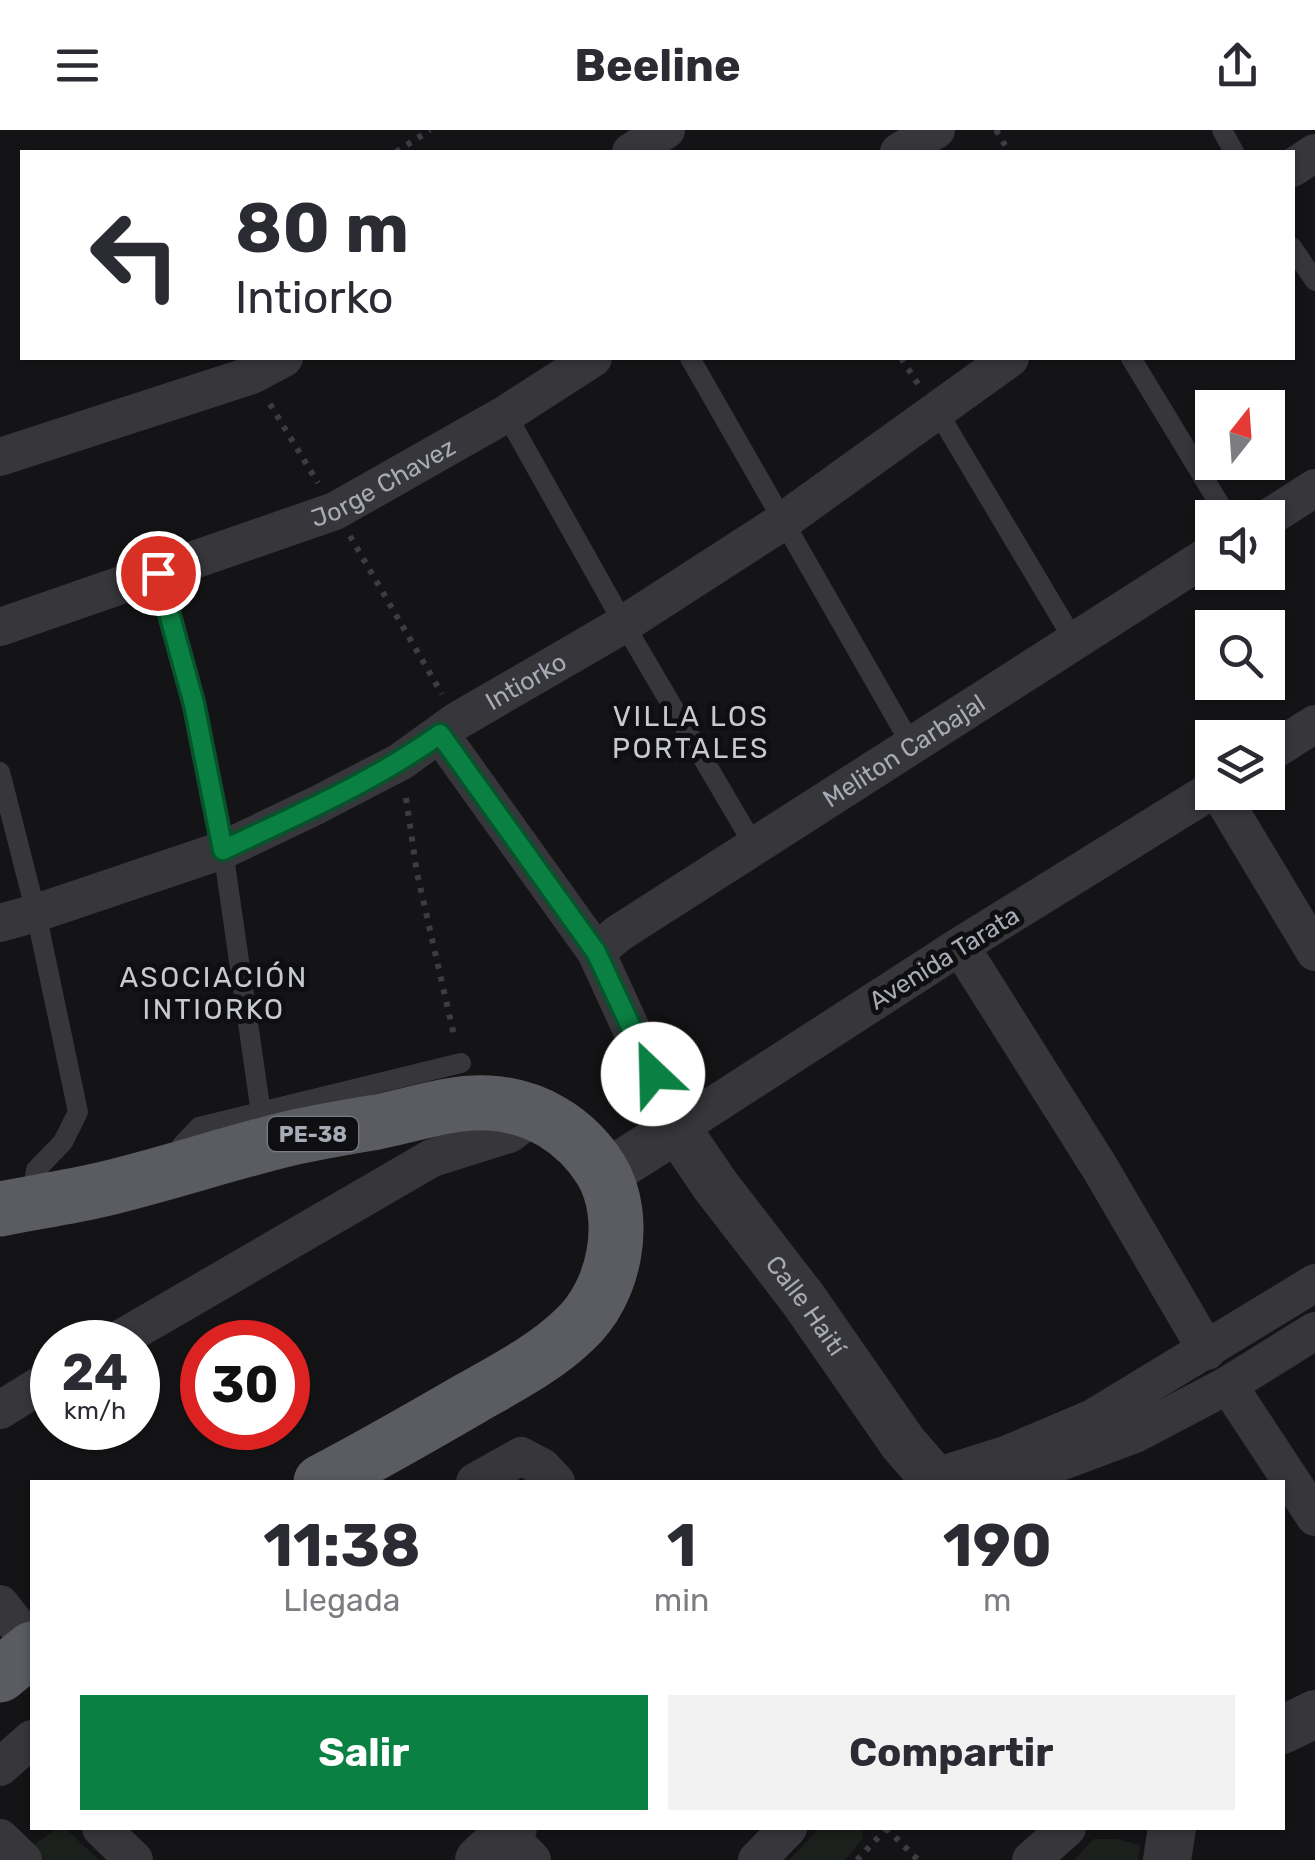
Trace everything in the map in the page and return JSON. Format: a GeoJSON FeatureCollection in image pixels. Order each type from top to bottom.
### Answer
{"type":"FeatureCollection","features":[{"type":"Feature","properties":{"kind":"highway","name":"PE-38"},"geometry":{"type":"LineString","coordinates":[[15,1206],[102,1190],[289,1138],[466,1104],[508,1104],[528,1110],[548,1118],[581,1144],[604,1175],[615,1214],[612,1264],[592,1310],[576,1330],[532,1363],[325,1480]]}},
{"type":"Feature","properties":{"kind":"highway"},"geometry":{"type":"LineString","coordinates":[[0,1675],[30,1649]]}},
{"type":"Feature","properties":{"kind":"street"},"geometry":{"type":"LineString","coordinates":[[634,150],[666,130]]}},
{"type":"Feature","properties":{"kind":"street"},"geometry":{"type":"LineString","coordinates":[[902,150],[936,130]]}},
{"type":"Feature","properties":{"kind":"street"},"geometry":{"type":"LineString","coordinates":[[0,457],[252,376],[280,360]]}},
{"type":"Feature","properties":{"kind":"street","name":"Jorge Chavez"},"geometry":{"type":"LineString","coordinates":[[0,627],[336,510],[506,414],[590,360]]}},
{"type":"Feature","properties":{"kind":"street","name":"Intiorko"},"geometry":{"type":"LineString","coordinates":[[0,923],[223,850],[400,762],[782,522],[1007,360]]}},
{"type":"Feature","properties":{"kind":"street"},"geometry":{"type":"LineString","coordinates":[[1285,507],[1315,488]]}},
{"type":"Feature","properties":{"kind":"street","name":"Meliton Carbajal"},"geometry":{"type":"LineString","coordinates":[[596,952],[619,932],[1195,565]]}},
{"type":"Feature","properties":{"kind":"street"},"geometry":{"type":"LineString","coordinates":[[1285,743],[1315,724]]}},
{"type":"Feature","properties":{"kind":"street"},"geometry":{"type":"LineString","coordinates":[[440,734],[596,952],[677,1129],[604,1175]]}},
{"type":"Feature","properties":{"kind":"street","name":"Avenida Tarata"},"geometry":{"type":"LineString","coordinates":[[677,1129],[960,946],[1195,804]]}},
{"type":"Feature","properties":{"kind":"street"},"geometry":{"type":"LineString","coordinates":[[1228,810],[1315,952]]}},
{"type":"Feature","properties":{"kind":"street"},"geometry":{"type":"LineString","coordinates":[[960,946],[1100,1168],[1207,1351]]}},
{"type":"Feature","properties":{"kind":"street"},"geometry":{"type":"LineString","coordinates":[[153,1320],[432,1158],[509,1134],[528,1110]]}},
{"type":"Feature","properties":{"kind":"street","name":"Calle Haití"},"geometry":{"type":"LineString","coordinates":[[677,1129],[803,1299],[927,1480]]}},
{"type":"Feature","properties":{"kind":"street"},"geometry":{"type":"LineString","coordinates":[[931,1480],[1008,1454],[1093,1418],[1315,1283]]}},
{"type":"Feature","properties":{"kind":"street"},"geometry":{"type":"LineString","coordinates":[[940,1480],[1015,1474],[1052,1465],[1134,1434],[1228,1384],[1315,1331]]}},
{"type":"Feature","properties":{"kind":"street"},"geometry":{"type":"LineString","coordinates":[[1228,1384],[1315,1517]]}},
{"type":"Feature","properties":{"kind":"street"},"geometry":{"type":"LineString","coordinates":[[0,1410],[30,1392]]}},
{"type":"Feature","properties":{"kind":"street"},"geometry":{"type":"LineString","coordinates":[[479,1480],[522,1456],[549,1475]]}},
{"type":"Feature","properties":{"kind":"street"},"geometry":{"type":"LineString","coordinates":[[0,1604],[30,1644]]}},
{"type":"Feature","properties":{"kind":"street"},"geometry":{"type":"LineString","coordinates":[[1285,1729],[1315,1714]]}},
{"type":"Feature","properties":{"kind":"street"},"geometry":{"type":"LineString","coordinates":[[104,1830],[134,1860]]}},
{"type":"Feature","properties":{"kind":"street"},"geometry":{"type":"LineString","coordinates":[[757,1860],[786,1830]]}},
{"type":"Feature","properties":{"kind":"street"},"geometry":{"type":"LineString","coordinates":[[1031,1860],[1065,1830]]}},
{"type":"Feature","properties":{"kind":"street"},"geometry":{"type":"LineString","coordinates":[[1168,1860],[1172,1830]]}},
{"type":"Feature","properties":{"kind":"street"},"geometry":{"type":"LineString","coordinates":[[0,1838],[24,1860]]}},
{"type":"Feature","properties":{"kind":"lane"},"geometry":{"type":"LineString","coordinates":[[1295,251],[1315,281]]}},
{"type":"Feature","properties":{"kind":"lane"},"geometry":{"type":"LineString","coordinates":[[691,360],[912,746]]}},
{"type":"Feature","properties":{"kind":"lane"},"geometry":{"type":"LineString","coordinates":[[1132,360],[1217,500]]}},
{"type":"Feature","properties":{"kind":"lane"},"geometry":{"type":"LineString","coordinates":[[936,409],[1075,642]]}},
{"type":"Feature","properties":{"kind":"lane"},"geometry":{"type":"LineString","coordinates":[[506,414],[755,847]]}},
{"type":"Feature","properties":{"kind":"lane"},"geometry":{"type":"LineString","coordinates":[[158,573],[194,704],[223,850],[261,1113]]}},
{"type":"Feature","properties":{"kind":"lane"},"geometry":{"type":"LineString","coordinates":[[0,772],[36,914],[78,1112],[63,1142],[36,1170],[15,1206]]}},
{"type":"Feature","properties":{"kind":"lane"},"geometry":{"type":"LineString","coordinates":[[170,1170],[182,1145],[198,1127],[460,1063]]}},
{"type":"Feature","properties":{"kind":"path"},"geometry":{"type":"LineString","coordinates":[[399,150],[430,130]]}},
{"type":"Feature","properties":{"kind":"path"},"geometry":{"type":"LineString","coordinates":[[400,762],[417,872],[460,1063]]}},
{"type":"Feature","properties":{"kind":"path"},"geometry":{"type":"LineString","coordinates":[[857,1860],[885,1830]]}},
{"type":"Feature","properties":{"kind":"path"},"geometry":{"type":"LineString","coordinates":[[889,1830],[918,1860]]}},
{"type":"Feature","properties":{"kind":"shaded area"},"geometry":{"type":"Polygon","coordinates":[[[55,1830],[67,1830],[99,1860],[44,1860],[30,1847],[55,1830]]]}},
{"type":"Feature","properties":{"kind":"shaded area"},"geometry":{"type":"Polygon","coordinates":[[[818,1830],[862,1830],[863,1838],[845,1860],[789,1860],[818,1830]]]}},
{"type":"Feature","properties":{"kind":"shaded area"},"geometry":{"type":"Polygon","coordinates":[[[1093,1839],[1117,1839],[1140,1845],[1138,1860],[1075,1860],[1093,1839]]]}},
{"type":"Feature","properties":{"kind":"district","name":"VILLA LOS PORTALES"},"geometry":{"type":"Point","coordinates":[691,732]}},
{"type":"Feature","properties":{"kind":"district","name":"ASOCIACIÓN INTIORKO"},"geometry":{"type":"Point","coordinates":[214,993]}},
{"type":"Feature","properties":{"kind":"route"},"geometry":{"type":"LineString","coordinates":[[158,573],[194,704],[223,850],[366,781],[440,734],[596,952],[653,1074]]}}]}
